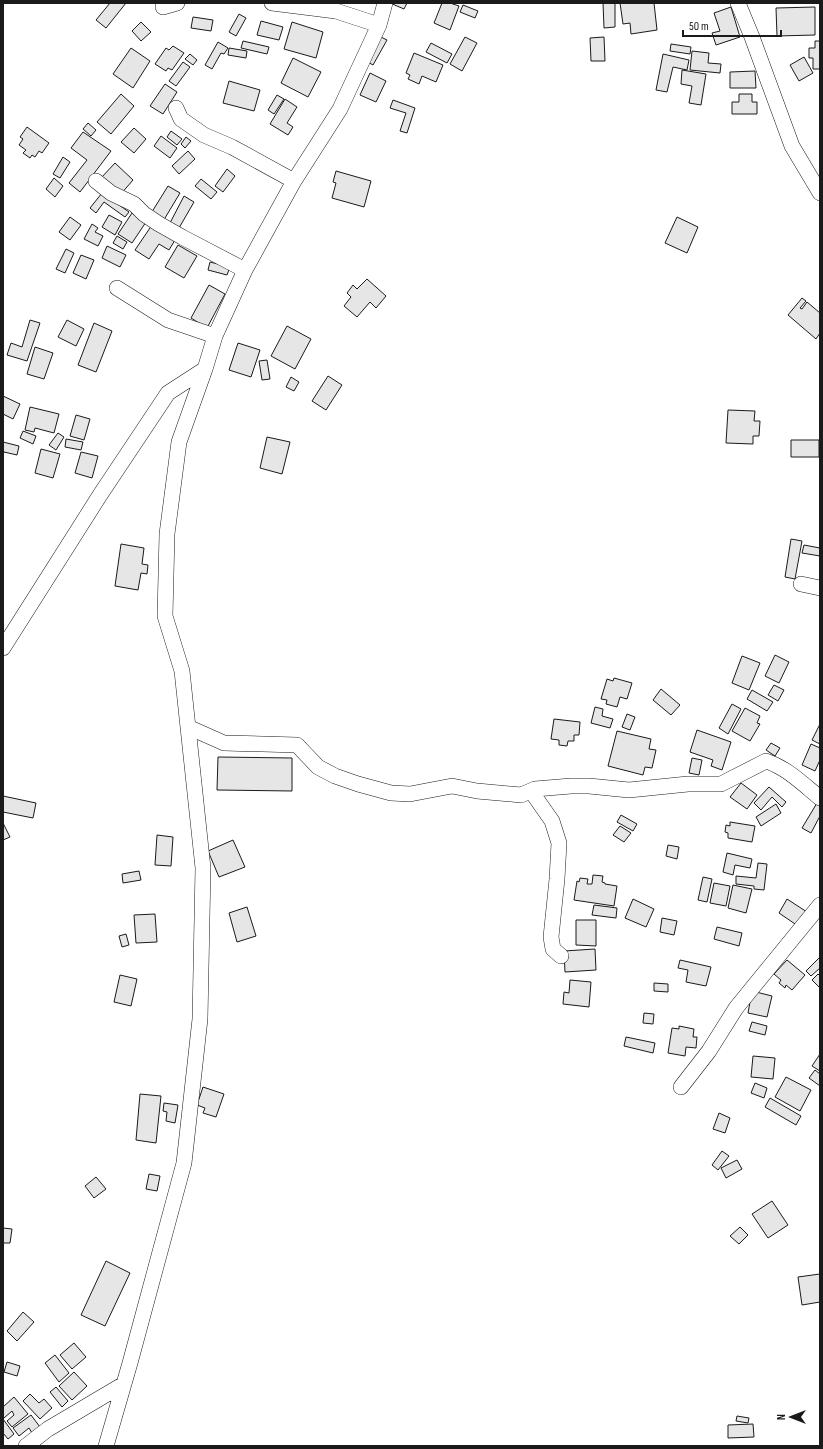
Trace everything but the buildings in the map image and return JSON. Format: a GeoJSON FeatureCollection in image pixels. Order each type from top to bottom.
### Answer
{"type":"FeatureCollection","features":[{"type":"Feature","properties":{"kind":"street"},"geometry":{"type":"LineString","coordinates":[[272,3],[336,11],[378,25]]}},
{"type":"Feature","properties":{"kind":"street"},"geometry":{"type":"LineString","coordinates":[[106,1446],[184,1162],[200,1019],[203,868],[182,671],[165,616],[167,534],[179,442],[215,336],[245,270],[294,182],[340,109],[378,25],[386,3]]}},
{"type":"Feature","properties":{"kind":"street"},"geometry":{"type":"LineString","coordinates":[[738,3],[792,146],[820,193]]}},
{"type":"Feature","properties":{"kind":"street"},"geometry":{"type":"LineString","coordinates":[[176,108],[181,119],[204,135],[232,147],[294,182]]}},
{"type":"Feature","properties":{"kind":"street"},"geometry":{"type":"LineString","coordinates":[[96,181],[111,193],[134,204],[144,214],[159,224],[245,270]]}},
{"type":"Feature","properties":{"kind":"street"},"geometry":{"type":"LineString","coordinates":[[117,288],[168,320],[215,336]]}},
{"type":"Feature","properties":{"kind":"street"},"geometry":{"type":"LineString","coordinates":[[3,648],[100,495],[168,393],[205,369]]}},
{"type":"Feature","properties":{"kind":"street"},"geometry":{"type":"LineString","coordinates":[[801,584],[820,588]]}},
{"type":"Feature","properties":{"kind":"street"},"geometry":{"type":"LineString","coordinates":[[188,727],[224,743],[243,742],[297,745],[318,767],[335,776],[391,793],[410,794],[452,786],[477,791],[521,795],[550,787],[589,786],[629,790],[688,784],[721,784],[766,761],[777,765],[820,798]]}},
{"type":"Feature","properties":{"kind":"street"},"geometry":{"type":"LineString","coordinates":[[531,791],[552,821],[559,843],[551,937],[553,949],[561,956]]}},
{"type":"Feature","properties":{"kind":"street"},"geometry":{"type":"LineString","coordinates":[[680,1087],[709,1051],[736,1008],[820,906]]}},
{"type":"Feature","properties":{"kind":"street"},"geometry":{"type":"LineString","coordinates":[[26,1446],[48,1429],[124,1384]]}}]}
